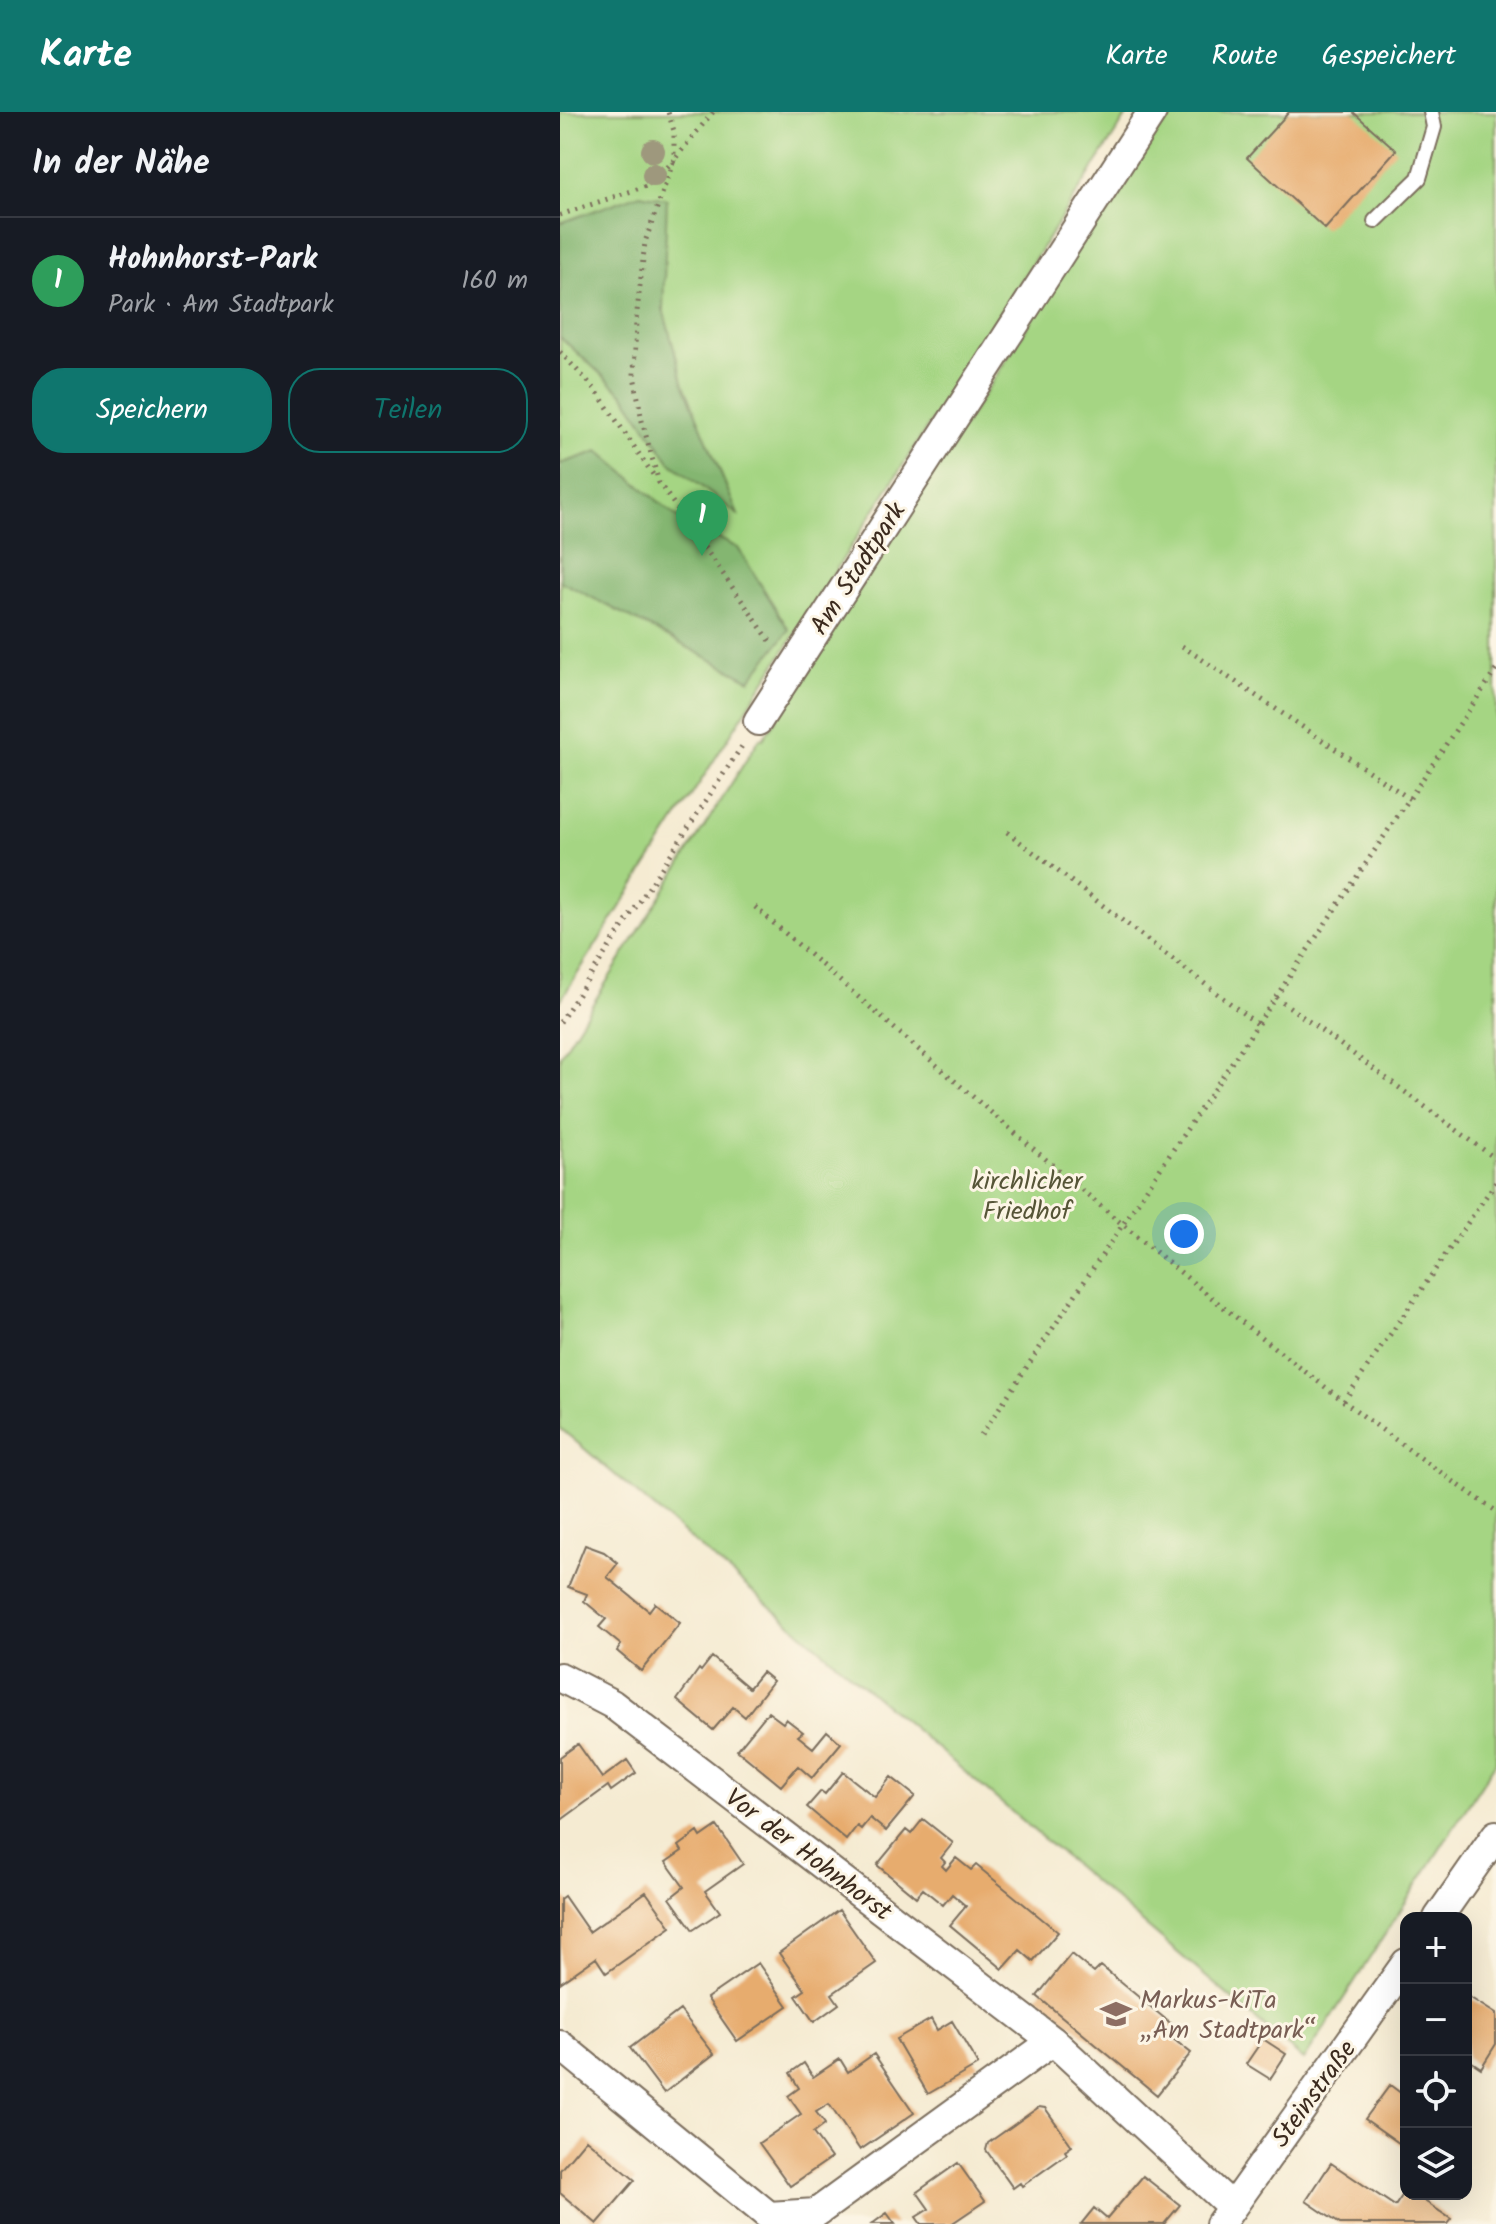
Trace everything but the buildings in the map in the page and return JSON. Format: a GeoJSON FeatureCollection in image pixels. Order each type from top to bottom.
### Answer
{"type":"FeatureCollection","features":[{"type":"Feature","properties":{"kind":"street","name":"Am Stadtpark"},"geometry":{"type":"LineString","coordinates":[[758,721],[1152,112]]}},
{"type":"Feature","properties":{"kind":"street","name":"Vor der Hohnhorst"},"geometry":{"type":"LineString","coordinates":[[560,1677],[612,1704],[1053,2041],[1226,2215]]}},
{"type":"Feature","properties":{"kind":"street"},"geometry":{"type":"LineString","coordinates":[[1443,1912],[1492,1850]]}},
{"type":"Feature","properties":{"kind":"street","name":"Steinstraße"},"geometry":{"type":"LineString","coordinates":[[1226,2215],[1400,1971]]}},
{"type":"Feature","properties":{"kind":"street"},"geometry":{"type":"LineString","coordinates":[[560,2045],[769,2216],[816,2213],[1053,2041]]}},
{"type":"Feature","properties":{"kind":"lane"},"geometry":{"type":"LineString","coordinates":[[1375,221],[1419,178],[1434,127],[1431,112]]}},
{"type":"Feature","properties":{"kind":"path"},"geometry":{"type":"LineString","coordinates":[[659,483],[642,421],[634,375],[636,320],[645,242],[674,160],[674,131],[668,112]]}},
{"type":"Feature","properties":{"kind":"path"},"geometry":{"type":"LineString","coordinates":[[560,215],[652,184],[713,112]]}},
{"type":"Feature","properties":{"kind":"path"},"geometry":{"type":"LineString","coordinates":[[560,352],[595,389],[621,424],[791,671]]}},
{"type":"Feature","properties":{"kind":"path"},"geometry":{"type":"LineString","coordinates":[[1182,646],[1410,799]]}},
{"type":"Feature","properties":{"kind":"path"},"geometry":{"type":"LineString","coordinates":[[981,1435],[1496,670]]}},
{"type":"Feature","properties":{"kind":"path"},"geometry":{"type":"LineString","coordinates":[[560,1022],[758,721]]}},
{"type":"Feature","properties":{"kind":"path"},"geometry":{"type":"LineString","coordinates":[[1007,832],[1257,1024]]}},
{"type":"Feature","properties":{"kind":"path"},"geometry":{"type":"LineString","coordinates":[[755,907],[1122,1225],[1344,1401],[1495,1507]]}},
{"type":"Feature","properties":{"kind":"path"},"geometry":{"type":"LineString","coordinates":[[1276,997],[1496,1159]]}},
{"type":"Feature","properties":{"kind":"path"},"geometry":{"type":"LineString","coordinates":[[1344,1401],[1496,1182]]}},
{"type":"Feature","properties":{"kind":"green space"},"geometry":{"type":"Polygon","coordinates":[[[560,112],[1129,112],[560,1001],[560,112]]]}},
{"type":"Feature","properties":{"kind":"green space","name":"kirchlicher Friedhof"},"geometry":{"type":"Polygon","coordinates":[[[1165,112],[1496,112],[1496,1762],[1304,2060],[560,1428],[560,1056],[760,738],[763,739],[1165,112]]]}},
{"type":"Feature","properties":{"kind":"green space"},"geometry":{"type":"Polygon","coordinates":[[[640,194],[667,199],[663,309],[684,385],[738,515],[671,463],[624,395],[560,337],[560,223],[640,194]]]}},
{"type":"Feature","properties":{"kind":"green space"},"geometry":{"type":"Polygon","coordinates":[[[599,451],[678,518],[738,548],[789,630],[750,680],[560,581],[560,464],[599,451]]]}},
{"type":"Feature","properties":{"kind":"place","name":"Hohnhorst-Park"},"geometry":{"type":"Point","coordinates":[702,556]}},
{"type":"Feature","properties":{"kind":"place","name":"Markus-KiTa „Am Stadtpark“"},"geometry":{"type":"Point","coordinates":[1116,2014]}}]}
